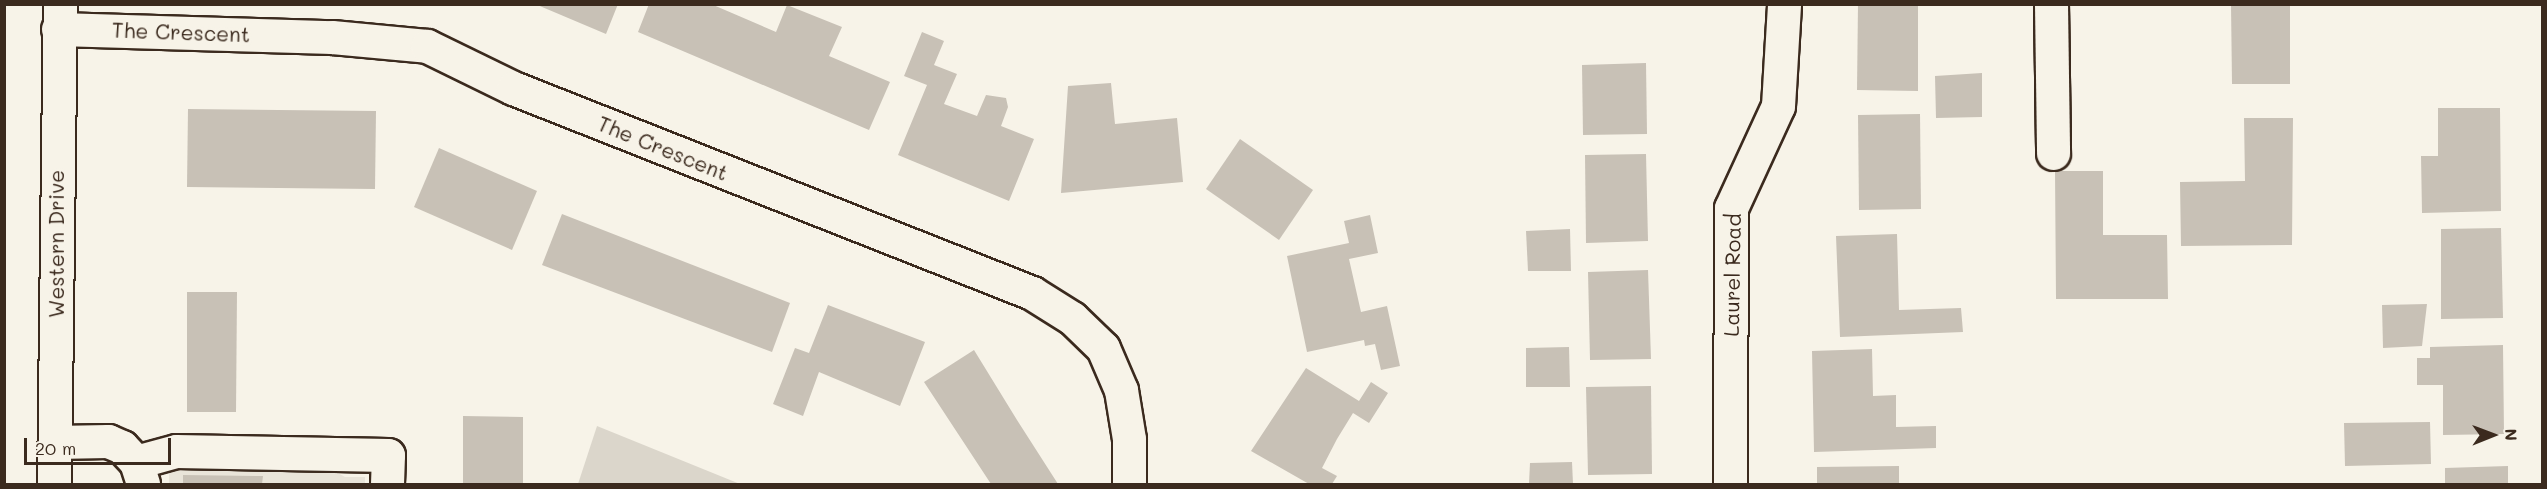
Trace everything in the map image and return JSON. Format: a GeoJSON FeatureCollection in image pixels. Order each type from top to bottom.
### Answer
{"type":"FeatureCollection","features":[{"type":"Feature","properties":{"kind":"street","name":"Laurel Road"},"geometry":{"type":"LineString","coordinates":[[1730,484],[1731,208],[1778,106],[1784,4]]}},
{"type":"Feature","properties":{"kind":"street"},"geometry":{"type":"LineString","coordinates":[[2052,4],[2053,153]]}},
{"type":"Feature","properties":{"kind":"street","name":"Western Drive"},"geometry":{"type":"LineString","coordinates":[[54,484],[59,16]]}},
{"type":"Feature","properties":{"kind":"street","name":"The Crescent"},"geometry":{"type":"LineString","coordinates":[[59,16],[427,46],[513,88],[1032,293],[1072,318],[1102,348],[1121,390],[1130,439],[1128,484]]}},
{"type":"Feature","properties":{"kind":"street"},"geometry":{"type":"LineString","coordinates":[[55,442],[108,441],[122,447],[140,473],[176,451],[388,455],[387,484]]}},
{"type":"Feature","properties":{"kind":"shaded area"},"geometry":{"type":"Polygon","coordinates":[[[597,426],[740,484],[578,484],[597,426]]]}},
{"type":"Feature","properties":{"kind":"shaded area"},"geometry":{"type":"Polygon","coordinates":[[[169,464],[324,465],[345,477],[365,477],[365,484],[169,484],[169,464]]]}},
{"type":"Feature","properties":{"kind":"building"},"geometry":{"type":"Polygon","coordinates":[[[535,4],[618,4],[606,34],[535,4]]]}},
{"type":"Feature","properties":{"kind":"building"},"geometry":{"type":"Polygon","coordinates":[[[649,4],[711,4],[776,32],[787,5],[842,27],[829,56],[890,82],[869,130],[638,32],[649,4]]]}},
{"type":"Feature","properties":{"kind":"building"},"geometry":{"type":"Polygon","coordinates":[[[1858,4],[1918,4],[1918,91],[1857,90],[1858,4]]]}},
{"type":"Feature","properties":{"kind":"building"},"geometry":{"type":"Polygon","coordinates":[[[2231,4],[2290,4],[2290,84],[2232,84],[2231,4]]]}},
{"type":"Feature","properties":{"kind":"building"},"geometry":{"type":"Polygon","coordinates":[[[922,32],[944,41],[934,65],[957,74],[944,104],[977,116],[986,95],[1006,98],[1008,107],[1001,126],[1034,139],[1009,201],[898,155],[927,85],[904,76],[922,32]]]}},
{"type":"Feature","properties":{"kind":"building"},"geometry":{"type":"Polygon","coordinates":[[[1646,63],[1647,134],[1583,135],[1582,65],[1646,63]]]}},
{"type":"Feature","properties":{"kind":"building"},"geometry":{"type":"Polygon","coordinates":[[[1982,73],[1982,117],[1936,118],[1935,76],[1982,73]]]}},
{"type":"Feature","properties":{"kind":"building"},"geometry":{"type":"Polygon","coordinates":[[[1111,83],[1115,124],[1177,118],[1183,182],[1061,193],[1068,86],[1111,83]]]}},
{"type":"Feature","properties":{"kind":"building"},"geometry":{"type":"Polygon","coordinates":[[[2438,108],[2500,108],[2501,211],[2422,213],[2421,156],[2438,156],[2438,108]]]}},
{"type":"Feature","properties":{"kind":"building"},"geometry":{"type":"Polygon","coordinates":[[[188,109],[376,111],[375,189],[187,187],[188,109]]]}},
{"type":"Feature","properties":{"kind":"building"},"geometry":{"type":"Polygon","coordinates":[[[1920,114],[1921,209],[1859,210],[1858,115],[1920,114]]]}},
{"type":"Feature","properties":{"kind":"building"},"geometry":{"type":"Polygon","coordinates":[[[2244,118],[2293,118],[2292,245],[2181,246],[2180,182],[2245,181],[2244,118]]]}},
{"type":"Feature","properties":{"kind":"building"},"geometry":{"type":"Polygon","coordinates":[[[1240,139],[1313,190],[1279,240],[1206,189],[1240,139]]]}},
{"type":"Feature","properties":{"kind":"building"},"geometry":{"type":"Polygon","coordinates":[[[439,148],[537,191],[512,250],[414,207],[439,148]]]}},
{"type":"Feature","properties":{"kind":"building"},"geometry":{"type":"Polygon","coordinates":[[[1646,154],[1648,241],[1586,243],[1585,155],[1646,154]]]}},
{"type":"Feature","properties":{"kind":"building"},"geometry":{"type":"Polygon","coordinates":[[[2055,171],[2103,171],[2103,235],[2167,235],[2168,299],[2056,299],[2055,171]]]}},
{"type":"Feature","properties":{"kind":"building"},"geometry":{"type":"Polygon","coordinates":[[[562,214],[790,303],[772,352],[542,265],[562,214]]]}},
{"type":"Feature","properties":{"kind":"building"},"geometry":{"type":"Polygon","coordinates":[[[1370,215],[1378,253],[1349,259],[1361,312],[1387,306],[1400,366],[1381,370],[1375,344],[1365,346],[1364,340],[1307,352],[1287,256],[1349,243],[1344,221],[1370,215]]]}},
{"type":"Feature","properties":{"kind":"building"},"geometry":{"type":"Polygon","coordinates":[[[2501,228],[2503,318],[2441,319],[2441,229],[2501,228]]]}},
{"type":"Feature","properties":{"kind":"building"},"geometry":{"type":"Polygon","coordinates":[[[1570,229],[1571,271],[1528,271],[1526,231],[1570,229]]]}},
{"type":"Feature","properties":{"kind":"building"},"geometry":{"type":"Polygon","coordinates":[[[1897,234],[1899,310],[1961,308],[1963,332],[1840,337],[1836,236],[1897,234]]]}},
{"type":"Feature","properties":{"kind":"building"},"geometry":{"type":"Polygon","coordinates":[[[1648,270],[1651,359],[1590,360],[1588,272],[1648,270]]]}},
{"type":"Feature","properties":{"kind":"building"},"geometry":{"type":"Polygon","coordinates":[[[187,292],[237,292],[236,412],[187,412],[187,292]]]}},
{"type":"Feature","properties":{"kind":"building"},"geometry":{"type":"Polygon","coordinates":[[[2427,304],[2422,346],[2383,348],[2382,305],[2427,304]]]}},
{"type":"Feature","properties":{"kind":"building"},"geometry":{"type":"Polygon","coordinates":[[[828,305],[925,342],[900,406],[819,372],[803,416],[773,404],[795,348],[809,353],[828,305]]]}},
{"type":"Feature","properties":{"kind":"building"},"geometry":{"type":"Polygon","coordinates":[[[2503,345],[2504,434],[2443,435],[2443,385],[2417,385],[2417,358],[2430,358],[2430,347],[2503,345]]]}},
{"type":"Feature","properties":{"kind":"building"},"geometry":{"type":"Polygon","coordinates":[[[1569,347],[1570,387],[1526,387],[1526,348],[1569,347]]]}},
{"type":"Feature","properties":{"kind":"building"},"geometry":{"type":"Polygon","coordinates":[[[1872,349],[1873,396],[1896,395],[1896,427],[1936,426],[1936,448],[1814,452],[1812,351],[1872,349]]]}},
{"type":"Feature","properties":{"kind":"building"},"geometry":{"type":"Polygon","coordinates":[[[974,350],[1058,484],[991,484],[924,382],[974,350]]]}},
{"type":"Feature","properties":{"kind":"building"},"geometry":{"type":"Polygon","coordinates":[[[1306,368],[1359,401],[1371,382],[1388,393],[1369,423],[1353,413],[1337,439],[1322,468],[1337,476],[1332,484],[1309,484],[1251,451],[1306,368]]]}},
{"type":"Feature","properties":{"kind":"building"},"geometry":{"type":"Polygon","coordinates":[[[1651,386],[1652,474],[1588,475],[1586,387],[1651,386]]]}},
{"type":"Feature","properties":{"kind":"building"},"geometry":{"type":"Polygon","coordinates":[[[463,416],[523,417],[523,484],[463,484],[463,416]]]}},
{"type":"Feature","properties":{"kind":"building"},"geometry":{"type":"Polygon","coordinates":[[[2430,422],[2431,464],[2345,466],[2344,423],[2430,422]]]}},
{"type":"Feature","properties":{"kind":"building"},"geometry":{"type":"Polygon","coordinates":[[[1572,462],[1573,484],[1529,484],[1530,463],[1572,462]]]}},
{"type":"Feature","properties":{"kind":"building"},"geometry":{"type":"Polygon","coordinates":[[[1899,466],[1899,484],[1817,484],[1817,467],[1899,466]]]}},
{"type":"Feature","properties":{"kind":"building"},"geometry":{"type":"Polygon","coordinates":[[[2508,466],[2508,484],[2445,484],[2445,468],[2508,466]]]}},
{"type":"Feature","properties":{"kind":"building"},"geometry":{"type":"Polygon","coordinates":[[[183,475],[263,476],[262,484],[183,484],[183,475]]]}}]}
